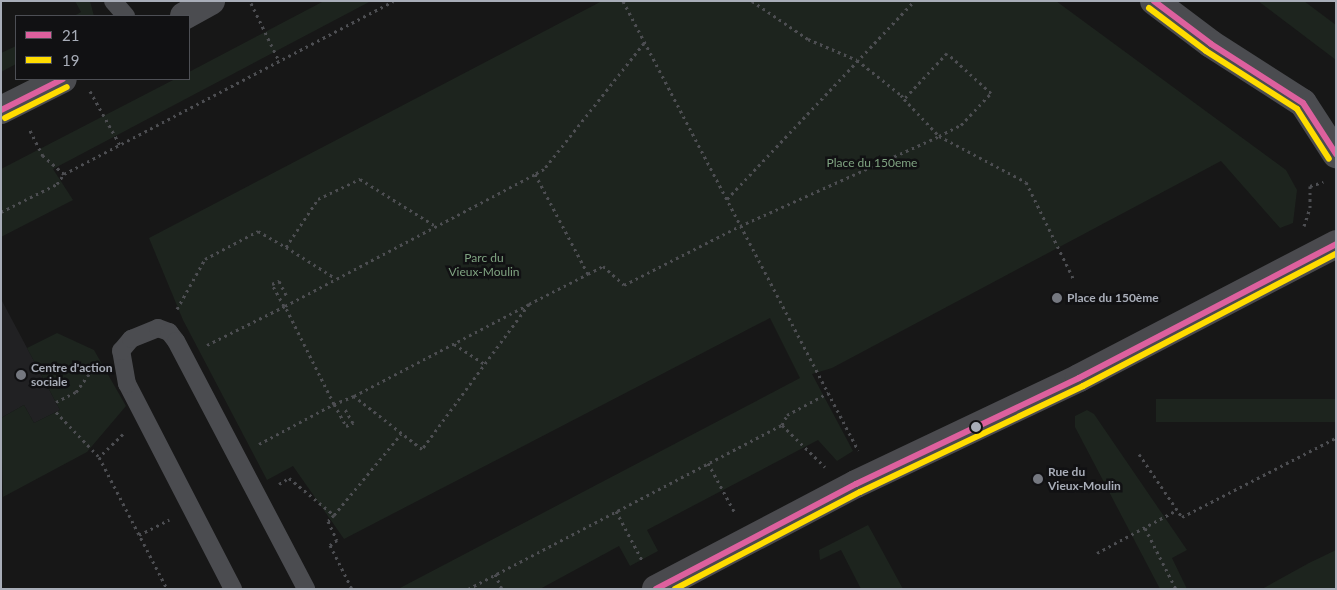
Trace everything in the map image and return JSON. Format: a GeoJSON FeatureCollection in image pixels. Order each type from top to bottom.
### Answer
{"type":"FeatureCollection","features":[{"type":"Feature","properties":{"kind":"street"},"geometry":{"type":"LineString","coordinates":[[186,15],[211,1]]}},
{"type":"Feature","properties":{"kind":"street"},"geometry":{"type":"LineString","coordinates":[[1154,1],[1211,44],[1303,103],[1336,154]]}},
{"type":"Feature","properties":{"kind":"street"},"geometry":{"type":"LineString","coordinates":[[13,116],[62,80]]}},
{"type":"Feature","properties":{"kind":"street"},"geometry":{"type":"LineString","coordinates":[[656,589],[856,484],[1079,378],[1336,244]]}},
{"type":"Feature","properties":{"kind":"lane"},"geometry":{"type":"LineString","coordinates":[[114,1],[125,15]]}},
{"type":"Feature","properties":{"kind":"lane"},"geometry":{"type":"LineString","coordinates":[[233,589],[128,384],[121,351],[131,339],[158,328],[169,332],[176,341],[306,589]]}},
{"type":"Feature","properties":{"kind":"path"},"geometry":{"type":"LineString","coordinates":[[1,212],[57,184],[64,174],[392,1]]}},
{"type":"Feature","properties":{"kind":"path"},"geometry":{"type":"LineString","coordinates":[[623,1],[860,453]]}},
{"type":"Feature","properties":{"kind":"path"},"geometry":{"type":"LineString","coordinates":[[752,1],[808,39],[858,60],[904,99],[939,136],[1026,182],[1074,280]]}},
{"type":"Feature","properties":{"kind":"path"},"geometry":{"type":"LineString","coordinates":[[727,199],[914,1]]}},
{"type":"Feature","properties":{"kind":"path"},"geometry":{"type":"LineString","coordinates":[[251,3],[279,61]]}},
{"type":"Feature","properties":{"kind":"path"},"geometry":{"type":"LineString","coordinates":[[205,346],[544,169],[644,43]]}},
{"type":"Feature","properties":{"kind":"path"},"geometry":{"type":"LineString","coordinates":[[258,444],[603,266],[624,285],[740,226],[939,136],[961,125],[991,94],[947,53],[904,99]]}},
{"type":"Feature","properties":{"kind":"path"},"geometry":{"type":"LineString","coordinates":[[88,89],[120,145]]}},
{"type":"Feature","properties":{"kind":"path"},"geometry":{"type":"LineString","coordinates":[[13,116],[43,156],[64,174]]}},
{"type":"Feature","properties":{"kind":"path"},"geometry":{"type":"LineString","coordinates":[[535,174],[588,274]]}},
{"type":"Feature","properties":{"kind":"path"},"geometry":{"type":"LineString","coordinates":[[286,248],[318,199],[360,179],[434,225]]}},
{"type":"Feature","properties":{"kind":"path"},"geometry":{"type":"LineString","coordinates":[[158,328],[175,314],[204,259],[258,231],[335,278]]}},
{"type":"Feature","properties":{"kind":"path"},"geometry":{"type":"LineString","coordinates":[[286,295],[279,281],[272,284],[346,426],[353,424],[345,409]]}},
{"type":"Feature","properties":{"kind":"path"},"geometry":{"type":"LineString","coordinates":[[354,396],[422,449],[529,304]]}},
{"type":"Feature","properties":{"kind":"path"},"geometry":{"type":"LineString","coordinates":[[454,344],[485,364]]}},
{"type":"Feature","properties":{"kind":"path"},"geometry":{"type":"LineString","coordinates":[[56,402],[76,392],[100,360],[121,351]]}},
{"type":"Feature","properties":{"kind":"path"},"geometry":{"type":"LineString","coordinates":[[468,589],[782,425],[787,415],[828,393]]}},
{"type":"Feature","properties":{"kind":"path"},"geometry":{"type":"LineString","coordinates":[[56,412],[100,457],[167,589]]}},
{"type":"Feature","properties":{"kind":"path"},"geometry":{"type":"LineString","coordinates":[[100,457],[143,415]]}},
{"type":"Feature","properties":{"kind":"path"},"geometry":{"type":"LineString","coordinates":[[782,425],[827,469]]}},
{"type":"Feature","properties":{"kind":"path"},"geometry":{"type":"LineString","coordinates":[[352,589],[330,545],[337,540],[328,521],[401,434]]}},
{"type":"Feature","properties":{"kind":"path"},"geometry":{"type":"LineString","coordinates":[[1140,454],[1182,517],[1336,438]]}},
{"type":"Feature","properties":{"kind":"path"},"geometry":{"type":"LineString","coordinates":[[708,463],[737,516]]}},
{"type":"Feature","properties":{"kind":"path"},"geometry":{"type":"LineString","coordinates":[[258,496],[289,478],[334,515]]}},
{"type":"Feature","properties":{"kind":"path"},"geometry":{"type":"LineString","coordinates":[[1097,553],[1178,510]]}},
{"type":"Feature","properties":{"kind":"path"},"geometry":{"type":"LineString","coordinates":[[616,511],[644,564]]}},
{"type":"Feature","properties":{"kind":"path"},"geometry":{"type":"LineString","coordinates":[[139,535],[178,515]]}},
{"type":"Feature","properties":{"kind":"path"},"geometry":{"type":"LineString","coordinates":[[1145,528],[1176,589]]}},
{"type":"Feature","properties":{"kind":"path"},"geometry":{"type":"LineString","coordinates":[[495,574],[502,589]]}},
{"type":"Feature","properties":{"kind":"shaded area","name":"Centre d'action sociale"},"geometry":{"type":"Polygon","coordinates":[[[1,299],[60,410],[34,423],[24,405],[1,418],[1,299]]]}},
{"type":"Feature","properties":{"kind":"green space"},"geometry":{"type":"Polygon","coordinates":[[[75,1],[90,1],[94,15],[76,15],[81,12],[75,1]]]}},
{"type":"Feature","properties":{"kind":"green space"},"geometry":{"type":"Polygon","coordinates":[[[324,1],[371,1],[53,169],[73,200],[1,237],[1,169],[173,80],[190,80],[190,71],[324,1]]]}},
{"type":"Feature","properties":{"kind":"green space"},"geometry":{"type":"Polygon","coordinates":[[[602,1],[1056,1],[1286,170],[1297,190],[1293,223],[1280,228],[1221,161],[832,368],[812,374],[853,451],[837,461],[818,440],[647,530],[658,551],[630,566],[619,546],[540,589],[398,589],[800,378],[770,318],[344,539],[293,466],[267,480],[183,320],[149,238],[602,1]]]}},
{"type":"Feature","properties":{"kind":"green space"},"geometry":{"type":"Polygon","coordinates":[[[1258,1],[1304,1],[1336,25],[1336,60],[1258,1]]]}},
{"type":"Feature","properties":{"kind":"green space"},"geometry":{"type":"Polygon","coordinates":[[[15,46],[15,65],[1,72],[1,53],[15,46]]]}},
{"type":"Feature","properties":{"kind":"green space"},"geometry":{"type":"Polygon","coordinates":[[[57,333],[94,350],[126,406],[87,452],[3,497],[1,418],[24,405],[34,423],[60,410],[27,348],[57,333]]]}},
{"type":"Feature","properties":{"kind":"green space"},"geometry":{"type":"Polygon","coordinates":[[[1156,399],[1336,399],[1336,422],[1156,422],[1156,399]]]}},
{"type":"Feature","properties":{"kind":"green space"},"geometry":{"type":"Polygon","coordinates":[[[1087,410],[1094,414],[1187,550],[1172,558],[1187,589],[1160,589],[1075,427],[1075,416],[1087,410]]]}},
{"type":"Feature","properties":{"kind":"green space"},"geometry":{"type":"Polygon","coordinates":[[[868,525],[903,589],[861,589],[841,550],[820,560],[819,550],[868,525]]]}},
{"type":"Feature","properties":{"kind":"green space"},"geometry":{"type":"Polygon","coordinates":[[[1336,550],[1336,589],[1262,589],[1309,563],[1336,550]]]}},
{"type":"Feature","properties":{"kind":"transit line","name":"21"},"geometry":{"type":"LineString","coordinates":[[1154,1],[1211,44],[1303,103],[1336,154]]}},
{"type":"Feature","properties":{"kind":"transit line","name":"19"},"geometry":{"type":"LineString","coordinates":[[1149,8],[1206,51],[1297,109],[1329,159]]}},
{"type":"Feature","properties":{"kind":"transit line","name":"21"},"geometry":{"type":"LineString","coordinates":[[1,110],[61,80]]}},
{"type":"Feature","properties":{"kind":"transit line","name":"19"},"geometry":{"type":"LineString","coordinates":[[5,118],[67,87]]}},
{"type":"Feature","properties":{"kind":"transit line","name":"21"},"geometry":{"type":"LineString","coordinates":[[656,589],[856,484],[1079,378],[1336,244]]}},
{"type":"Feature","properties":{"kind":"transit line","name":"19"},"geometry":{"type":"LineString","coordinates":[[675,589],[860,492],[1083,386],[1336,254]]}},
{"type":"Feature","properties":{"kind":"place","name":"Place du 150ème"},"geometry":{"type":"Point","coordinates":[1057,298]}},
{"type":"Feature","properties":{"kind":"place","name":"Centre d'action sociale"},"geometry":{"type":"Point","coordinates":[21,375]}},
{"type":"Feature","properties":{"kind":"place","name":"Rue du Vieux-Moulin"},"geometry":{"type":"Point","coordinates":[1038,479]}},
{"type":"Feature","properties":{"kind":"park label","name":"Place du 150eme"},"geometry":{"type":"Point","coordinates":[872,163]}},
{"type":"Feature","properties":{"kind":"park label","name":"Parc du Vieux-Moulin"},"geometry":{"type":"Point","coordinates":[484,265]}}]}
